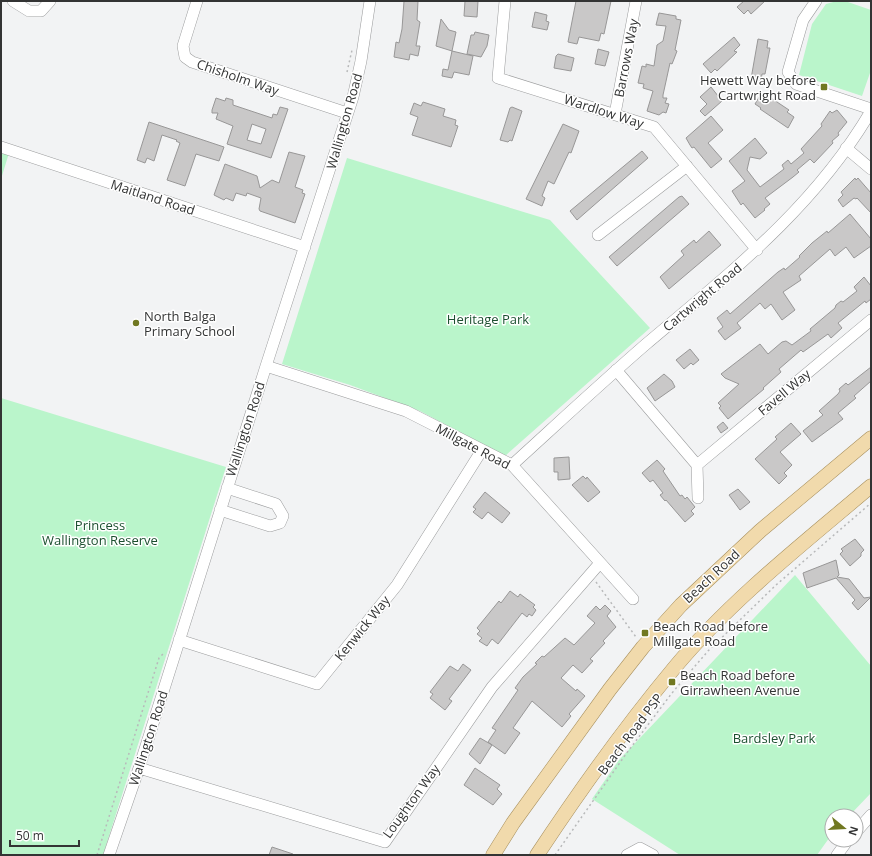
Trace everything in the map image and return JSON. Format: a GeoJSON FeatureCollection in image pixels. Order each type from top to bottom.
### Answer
{"type":"FeatureCollection","features":[{"type":"Feature","properties":{"kind":"main road","name":"Beach Road"},"geometry":{"type":"LineString","coordinates":[[493,855],[513,823],[582,727],[643,647],[681,605],[760,532],[871,438]]}},
{"type":"Feature","properties":{"kind":"main road"},"geometry":{"type":"LineString","coordinates":[[537,855],[607,753],[676,666],[717,622],[871,486]]}},
{"type":"Feature","properties":{"kind":"street"},"geometry":{"type":"LineString","coordinates":[[13,1],[29,11],[40,11],[50,1]]}},
{"type":"Feature","properties":{"kind":"street","name":"Chisholm Way"},"geometry":{"type":"LineString","coordinates":[[197,1],[183,46],[185,57],[192,62],[347,113]]}},
{"type":"Feature","properties":{"kind":"street","name":"Wallington Road"},"geometry":{"type":"LineString","coordinates":[[109,855],[139,768],[347,113],[361,62],[370,1]]}},
{"type":"Feature","properties":{"kind":"street","name":"Wardlow Way"},"geometry":{"type":"LineString","coordinates":[[504,1],[498,78],[654,127],[757,250]]}},
{"type":"Feature","properties":{"kind":"street","name":"Barrows Way"},"geometry":{"type":"LineString","coordinates":[[615,114],[636,1]]}},
{"type":"Feature","properties":{"kind":"street"},"geometry":{"type":"LineString","coordinates":[[816,1],[803,20],[788,72],[796,84],[871,110]]}},
{"type":"Feature","properties":{"kind":"street","name":"Cartwright Road"},"geometry":{"type":"LineString","coordinates":[[512,465],[616,370],[757,250],[811,195],[846,148],[871,110]]}},
{"type":"Feature","properties":{"kind":"street","name":"Maitland Road"},"geometry":{"type":"LineString","coordinates":[[1,147],[305,247]]}},
{"type":"Feature","properties":{"kind":"street"},"geometry":{"type":"LineString","coordinates":[[846,148],[871,169]]}},
{"type":"Feature","properties":{"kind":"street"},"geometry":{"type":"LineString","coordinates":[[598,235],[687,166]]}},
{"type":"Feature","properties":{"kind":"street","name":"Favell Way"},"geometry":{"type":"LineString","coordinates":[[697,464],[871,320]]}},
{"type":"Feature","properties":{"kind":"street","name":"Millgate Road"},"geometry":{"type":"LineString","coordinates":[[266,366],[406,412],[512,465],[633,599]]}},
{"type":"Feature","properties":{"kind":"street"},"geometry":{"type":"LineString","coordinates":[[616,370],[697,464],[698,498]]}},
{"type":"Feature","properties":{"kind":"street","name":"Kenwick Way"},"geometry":{"type":"LineString","coordinates":[[179,640],[317,684],[397,585],[482,450]]}},
{"type":"Feature","properties":{"kind":"street"},"geometry":{"type":"LineString","coordinates":[[220,510],[270,526],[280,524],[283,516],[276,504],[227,488]]}},
{"type":"Feature","properties":{"kind":"street","name":"Loughton Way"},"geometry":{"type":"LineString","coordinates":[[139,768],[385,842],[492,687],[600,563]]}},
{"type":"Feature","properties":{"kind":"street"},"geometry":{"type":"LineString","coordinates":[[864,823],[871,815]]}},
{"type":"Feature","properties":{"kind":"street"},"geometry":{"type":"LineString","coordinates":[[627,855],[640,848],[653,855]]}},
{"type":"Feature","properties":{"kind":"path","name":"Beach Road PSP"},"geometry":{"type":"LineString","coordinates":[[554,855],[672,693],[708,651],[776,585],[871,504]]}},
{"type":"Feature","properties":{"kind":"path"},"geometry":{"type":"LineString","coordinates":[[591,574],[643,647]]}},
{"type":"Feature","properties":{"kind":"green space"},"geometry":{"type":"Polygon","coordinates":[[[837,1],[845,1],[871,10],[871,70],[862,96],[799,75],[812,24],[826,4],[837,1]]]}},
{"type":"Feature","properties":{"kind":"green space"},"geometry":{"type":"Polygon","coordinates":[[[1,150],[9,153],[1,179],[1,150]]]}},
{"type":"Feature","properties":{"kind":"green space","name":"Heritage Park"},"geometry":{"type":"Polygon","coordinates":[[[347,158],[550,220],[650,328],[505,456],[420,411],[350,385],[282,364],[347,158]]]}},
{"type":"Feature","properties":{"kind":"green space","name":"Princess Wallington Reserve"},"geometry":{"type":"Polygon","coordinates":[[[1,398],[226,467],[103,855],[1,855],[1,398]]]}},
{"type":"Feature","properties":{"kind":"green space","name":"Bardsley Park"},"geometry":{"type":"Polygon","coordinates":[[[795,575],[871,666],[871,793],[857,808],[824,808],[824,845],[817,855],[680,855],[592,799],[619,760],[795,575]]]}},
{"type":"Feature","properties":{"kind":"building"},"geometry":{"type":"Polygon","coordinates":[[[404,1],[418,1],[417,20],[420,22],[416,46],[420,46],[418,56],[410,54],[409,60],[394,57],[396,42],[399,43],[402,29],[404,1]]]}},
{"type":"Feature","properties":{"kind":"building"},"geometry":{"type":"Polygon","coordinates":[[[465,1],[478,1],[477,17],[464,16],[465,1]]]}},
{"type":"Feature","properties":{"kind":"building"},"geometry":{"type":"Polygon","coordinates":[[[576,1],[611,1],[604,34],[601,33],[599,41],[579,37],[577,44],[568,42],[576,1]]]}},
{"type":"Feature","properties":{"kind":"building"},"geometry":{"type":"Polygon","coordinates":[[[744,1],[765,1],[751,14],[748,10],[744,14],[737,7],[744,1]]]}},
{"type":"Feature","properties":{"kind":"building"},"geometry":{"type":"Polygon","coordinates":[[[535,12],[547,15],[546,21],[549,22],[547,30],[532,27],[535,12]]]}},
{"type":"Feature","properties":{"kind":"building"},"geometry":{"type":"Polygon","coordinates":[[[659,13],[676,16],[676,19],[681,20],[675,50],[677,51],[672,64],[670,63],[663,95],[663,98],[667,98],[665,103],[669,104],[666,113],[663,112],[659,115],[647,111],[653,91],[643,88],[644,84],[638,83],[642,66],[646,67],[646,64],[654,66],[657,45],[663,41],[666,26],[656,25],[659,13]]]}},
{"type":"Feature","properties":{"kind":"building"},"geometry":{"type":"Polygon","coordinates":[[[441,19],[449,30],[456,32],[452,51],[436,46],[441,19]]]}},
{"type":"Feature","properties":{"kind":"building"},"geometry":{"type":"Polygon","coordinates":[[[475,32],[489,35],[487,46],[481,57],[467,54],[471,35],[474,35],[475,32]]]}},
{"type":"Feature","properties":{"kind":"building"},"geometry":{"type":"Polygon","coordinates":[[[734,37],[740,45],[734,51],[737,52],[717,71],[715,69],[711,73],[703,64],[734,37]]]}},
{"type":"Feature","properties":{"kind":"building"},"geometry":{"type":"Polygon","coordinates":[[[758,39],[768,41],[767,48],[770,48],[765,74],[762,74],[761,81],[751,79],[758,39]]]}},
{"type":"Feature","properties":{"kind":"building"},"geometry":{"type":"Polygon","coordinates":[[[598,49],[609,52],[605,66],[595,64],[598,49]]]}},
{"type":"Feature","properties":{"kind":"building"},"geometry":{"type":"Polygon","coordinates":[[[452,51],[473,56],[469,75],[454,72],[452,78],[442,76],[443,69],[448,70],[452,51]]]}},
{"type":"Feature","properties":{"kind":"building"},"geometry":{"type":"Polygon","coordinates":[[[558,54],[574,58],[571,71],[554,68],[556,56],[558,54]]]}},
{"type":"Feature","properties":{"kind":"building"},"geometry":{"type":"Polygon","coordinates":[[[711,87],[722,101],[705,116],[700,111],[707,104],[700,97],[711,87]]]}},
{"type":"Feature","properties":{"kind":"building"},"geometry":{"type":"Polygon","coordinates":[[[761,94],[767,98],[768,96],[789,110],[787,112],[794,117],[788,128],[755,104],[761,94]]]}},
{"type":"Feature","properties":{"kind":"building"},"geometry":{"type":"Polygon","coordinates":[[[216,98],[225,101],[226,98],[233,100],[233,105],[272,118],[273,114],[277,115],[280,107],[288,109],[271,158],[227,144],[233,126],[216,119],[218,113],[212,113],[216,98]],[[252,124],[247,140],[261,144],[266,129],[252,124]]]}},
{"type":"Feature","properties":{"kind":"building"},"geometry":{"type":"Polygon","coordinates":[[[423,102],[445,109],[443,116],[456,120],[455,125],[458,126],[451,147],[412,135],[418,117],[410,114],[414,103],[421,106],[423,102]]]}},
{"type":"Feature","properties":{"kind":"building"},"geometry":{"type":"Polygon","coordinates":[[[512,107],[522,111],[512,141],[510,140],[508,142],[500,140],[510,108],[512,107]]]}},
{"type":"Feature","properties":{"kind":"building"},"geometry":{"type":"Polygon","coordinates":[[[837,110],[847,122],[838,133],[839,135],[832,141],[833,143],[814,163],[810,159],[797,170],[799,172],[765,198],[770,204],[755,218],[743,203],[741,205],[732,191],[745,181],[729,161],[755,138],[767,153],[760,159],[750,157],[747,170],[760,187],[784,169],[782,165],[788,160],[791,164],[804,153],[801,149],[822,126],[821,124],[830,111],[832,113],[837,110]]]}},
{"type":"Feature","properties":{"kind":"building"},"geometry":{"type":"Polygon","coordinates":[[[711,116],[723,130],[708,143],[722,159],[711,168],[694,147],[692,148],[686,138],[711,116]]]}},
{"type":"Feature","properties":{"kind":"building"},"geometry":{"type":"Polygon","coordinates":[[[149,122],[224,147],[219,161],[196,154],[185,186],[167,180],[180,143],[176,141],[177,140],[162,135],[154,161],[147,158],[145,163],[137,160],[149,122]]]}},
{"type":"Feature","properties":{"kind":"building"},"geometry":{"type":"Polygon","coordinates":[[[563,124],[579,131],[571,153],[569,152],[554,184],[548,181],[542,196],[545,198],[542,206],[526,199],[563,124]]]}},
{"type":"Feature","properties":{"kind":"building"},"geometry":{"type":"Polygon","coordinates":[[[642,151],[648,158],[577,220],[570,211],[642,151]]]}},
{"type":"Feature","properties":{"kind":"building"},"geometry":{"type":"Polygon","coordinates":[[[289,152],[305,156],[295,187],[303,190],[302,193],[305,194],[295,223],[260,211],[261,198],[247,193],[246,196],[236,193],[233,201],[226,198],[224,200],[214,195],[225,164],[257,176],[260,188],[272,180],[279,183],[289,152]]]}},
{"type":"Feature","properties":{"kind":"building"},"geometry":{"type":"Polygon","coordinates":[[[855,178],[856,180],[858,178],[871,193],[871,213],[857,198],[854,198],[843,207],[838,200],[843,195],[841,192],[855,178]]]}},
{"type":"Feature","properties":{"kind":"building"},"geometry":{"type":"Polygon","coordinates":[[[682,196],[689,204],[617,266],[609,257],[682,196]]]}},
{"type":"Feature","properties":{"kind":"building"},"geometry":{"type":"Polygon","coordinates":[[[850,214],[871,239],[871,246],[854,258],[846,247],[835,256],[830,249],[799,276],[801,280],[783,292],[795,310],[782,320],[771,304],[765,309],[760,303],[737,323],[741,328],[725,340],[718,331],[723,327],[717,318],[727,310],[730,314],[778,272],[784,268],[785,270],[800,257],[799,256],[812,243],[827,231],[828,233],[850,214]]]}},
{"type":"Feature","properties":{"kind":"building"},"geometry":{"type":"Polygon","coordinates":[[[709,231],[721,245],[669,289],[660,277],[684,255],[681,251],[694,240],[696,243],[709,231]]]}},
{"type":"Feature","properties":{"kind":"building"},"geometry":{"type":"Polygon","coordinates":[[[864,277],[871,286],[871,299],[866,303],[865,301],[838,323],[842,328],[831,338],[828,334],[803,352],[801,350],[779,369],[781,372],[763,388],[764,389],[728,419],[719,408],[721,406],[718,403],[739,384],[725,378],[721,374],[760,344],[768,354],[782,342],[786,341],[792,345],[811,331],[810,329],[835,308],[836,305],[841,301],[843,302],[857,291],[854,287],[864,277]]]}},
{"type":"Feature","properties":{"kind":"building"},"geometry":{"type":"Polygon","coordinates":[[[690,349],[699,360],[693,365],[691,363],[684,369],[676,360],[690,349]]]}},
{"type":"Feature","properties":{"kind":"building"},"geometry":{"type":"Polygon","coordinates":[[[871,367],[871,381],[854,396],[856,398],[838,413],[843,419],[812,442],[803,431],[823,415],[819,411],[838,394],[840,391],[839,389],[846,383],[848,385],[871,367]]]}},
{"type":"Feature","properties":{"kind":"building"},"geometry":{"type":"Polygon","coordinates":[[[664,374],[672,381],[675,387],[655,401],[647,388],[664,374]]]}},
{"type":"Feature","properties":{"kind":"building"},"geometry":{"type":"Polygon","coordinates":[[[723,422],[728,428],[721,433],[717,427],[723,422]]]}},
{"type":"Feature","properties":{"kind":"building"},"geometry":{"type":"Polygon","coordinates":[[[791,423],[801,434],[780,452],[792,465],[784,473],[787,476],[779,484],[755,459],[777,439],[775,437],[791,423]]]}},
{"type":"Feature","properties":{"kind":"building"},"geometry":{"type":"Polygon","coordinates":[[[569,457],[570,479],[558,480],[558,472],[554,472],[554,458],[569,457]]]}},
{"type":"Feature","properties":{"kind":"building"},"geometry":{"type":"Polygon","coordinates":[[[657,460],[665,469],[663,471],[680,496],[682,495],[685,499],[687,497],[695,507],[691,511],[694,514],[685,522],[660,495],[663,493],[653,480],[650,482],[642,473],[657,460]]]}},
{"type":"Feature","properties":{"kind":"building"},"geometry":{"type":"Polygon","coordinates":[[[583,476],[586,479],[587,477],[600,492],[588,502],[572,485],[583,476]]]}},
{"type":"Feature","properties":{"kind":"building"},"geometry":{"type":"Polygon","coordinates":[[[738,489],[750,502],[740,510],[729,495],[738,489]]]}},
{"type":"Feature","properties":{"kind":"building"},"geometry":{"type":"Polygon","coordinates":[[[485,492],[510,513],[502,523],[488,512],[482,519],[473,512],[476,509],[473,507],[485,492]]]}},
{"type":"Feature","properties":{"kind":"building"},"geometry":{"type":"Polygon","coordinates":[[[855,539],[864,550],[861,553],[861,556],[850,566],[840,554],[843,551],[841,549],[855,539]]]}},
{"type":"Feature","properties":{"kind":"building"},"geometry":{"type":"Polygon","coordinates":[[[836,560],[839,575],[837,577],[849,579],[864,598],[871,597],[858,610],[852,603],[855,600],[836,578],[807,588],[803,573],[836,560]]]}},
{"type":"Feature","properties":{"kind":"building"},"geometry":{"type":"Polygon","coordinates":[[[510,591],[518,597],[520,594],[535,605],[533,607],[536,610],[532,616],[529,614],[527,617],[522,613],[498,644],[492,639],[487,646],[479,641],[482,638],[477,634],[480,631],[477,628],[499,601],[501,603],[510,591]]]}},
{"type":"Feature","properties":{"kind":"building"},"geometry":{"type":"Polygon","coordinates":[[[605,605],[611,611],[607,616],[616,627],[603,641],[605,643],[590,659],[593,661],[582,673],[573,665],[561,678],[576,691],[577,689],[585,696],[569,714],[571,716],[562,727],[532,701],[513,728],[520,733],[505,754],[488,742],[496,730],[492,728],[518,690],[515,688],[523,677],[537,664],[535,663],[542,656],[544,657],[565,638],[574,645],[595,623],[587,616],[596,606],[600,610],[605,605]]]}},
{"type":"Feature","properties":{"kind":"building"},"geometry":{"type":"Polygon","coordinates":[[[463,664],[471,670],[449,699],[452,701],[445,710],[430,698],[433,694],[430,692],[450,666],[458,671],[463,664]]]}},
{"type":"Feature","properties":{"kind":"building"},"geometry":{"type":"Polygon","coordinates":[[[480,738],[492,745],[480,764],[469,754],[480,738]]]}},
{"type":"Feature","properties":{"kind":"building"},"geometry":{"type":"Polygon","coordinates":[[[475,768],[500,785],[497,789],[502,794],[493,805],[464,785],[475,768]]]}},
{"type":"Feature","properties":{"kind":"building"},"geometry":{"type":"Polygon","coordinates":[[[272,847],[293,854],[293,855],[269,855],[272,847]]]}},
{"type":"Feature","properties":{"kind":"place","name":"Hewett Way before Cartwright Road"},"geometry":{"type":"Point","coordinates":[824,87]}},
{"type":"Feature","properties":{"kind":"place","name":"North Balga Primary School"},"geometry":{"type":"Point","coordinates":[136,323]}},
{"type":"Feature","properties":{"kind":"place","name":"Beach Road before Millgate Road"},"geometry":{"type":"Point","coordinates":[645,633]}},
{"type":"Feature","properties":{"kind":"place","name":"Beach Road before Girrawheen Avenue"},"geometry":{"type":"Point","coordinates":[672,682]}}]}
